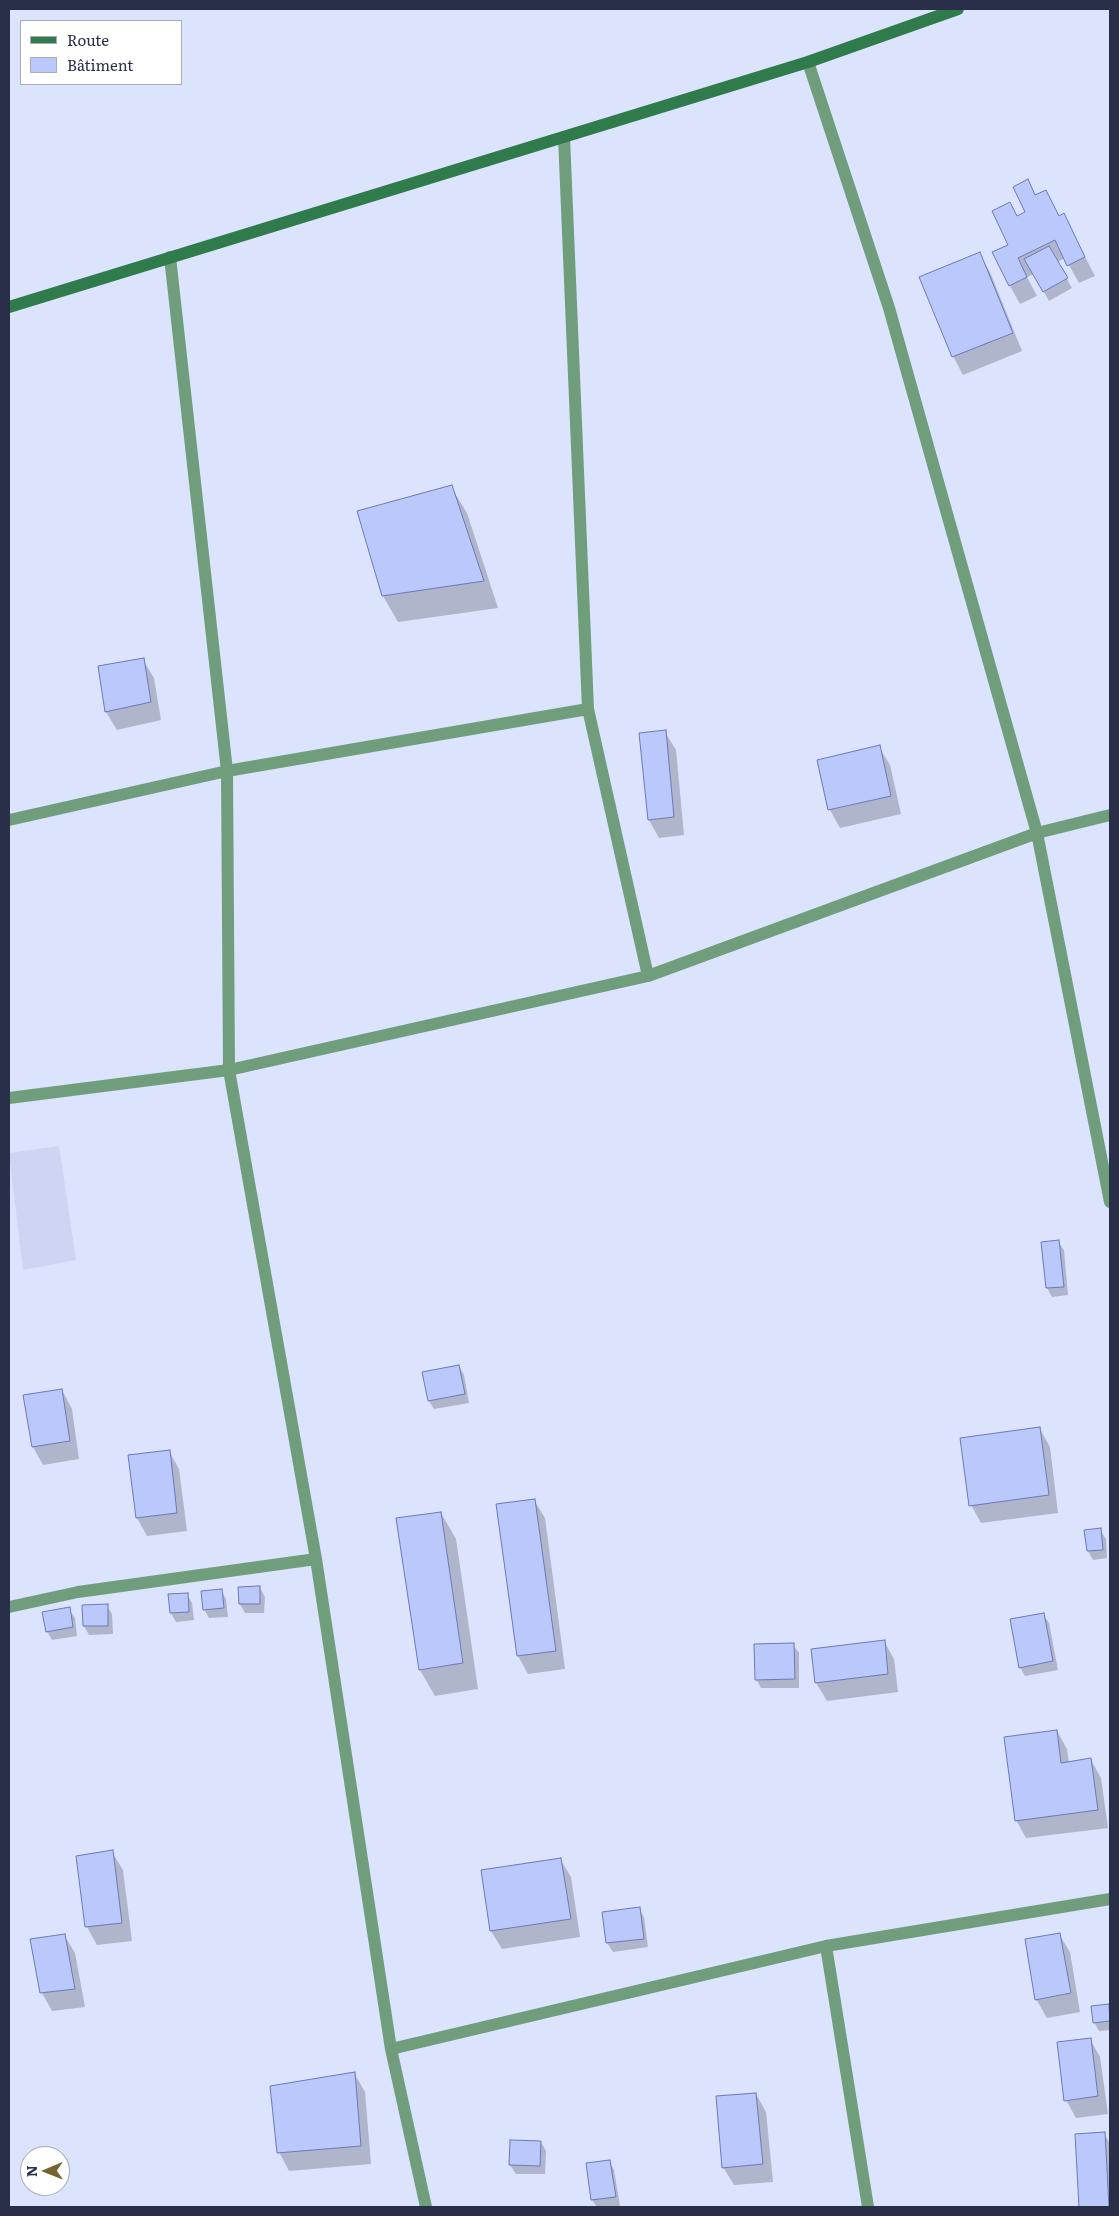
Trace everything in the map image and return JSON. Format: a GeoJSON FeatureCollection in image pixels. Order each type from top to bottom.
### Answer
{"type":"FeatureCollection","features":[{"type":"Feature","properties":{"kind":"main road"},"geometry":{"type":"LineString","coordinates":[[9,307],[808,62],[958,9]]}},
{"type":"Feature","properties":{"kind":"street"},"geometry":{"type":"LineString","coordinates":[[808,62],[889,308],[1037,833],[1110,1202]]}},
{"type":"Feature","properties":{"kind":"street"},"geometry":{"type":"LineString","coordinates":[[564,136],[588,709],[648,976]]}},
{"type":"Feature","properties":{"kind":"street"},"geometry":{"type":"LineString","coordinates":[[170,257],[227,771],[229,1070],[316,1559],[391,2049],[426,2207]]}},
{"type":"Feature","properties":{"kind":"street"},"geometry":{"type":"LineString","coordinates":[[9,820],[227,771],[588,709]]}},
{"type":"Feature","properties":{"kind":"street"},"geometry":{"type":"LineString","coordinates":[[9,1098],[229,1070],[648,976],[1037,833],[1110,815]]}},
{"type":"Feature","properties":{"kind":"street"},"geometry":{"type":"LineString","coordinates":[[9,1607],[78,1592],[316,1559]]}},
{"type":"Feature","properties":{"kind":"street"},"geometry":{"type":"LineString","coordinates":[[391,2049],[826,1946],[1110,1899]]}},
{"type":"Feature","properties":{"kind":"street"},"geometry":{"type":"LineString","coordinates":[[826,1946],[868,2207]]}},
{"type":"Feature","properties":{"kind":"shaded area"},"geometry":{"type":"Polygon","coordinates":[[[59,1146],[76,1260],[23,1270],[9,1153],[59,1146]]]}},
{"type":"Feature","properties":{"kind":"building"},"geometry":{"type":"Polygon","coordinates":[[[1028,179],[1035,195],[1046,190],[1059,216],[1064,213],[1085,257],[1067,266],[1055,240],[1018,258],[1027,277],[1009,286],[992,252],[1008,245],[992,211],[1010,202],[1017,216],[1025,212],[1013,187],[1028,179]]]}},
{"type":"Feature","properties":{"kind":"building"},"geometry":{"type":"Polygon","coordinates":[[[1049,246],[1068,278],[1043,292],[1024,259],[1049,246]]]}},
{"type":"Feature","properties":{"kind":"building"},"geometry":{"type":"Polygon","coordinates":[[[980,252],[1013,333],[952,357],[919,277],[980,252]]]}},
{"type":"Feature","properties":{"kind":"building"},"geometry":{"type":"Polygon","coordinates":[[[452,485],[484,581],[382,596],[357,511],[452,485]]]}},
{"type":"Feature","properties":{"kind":"building"},"geometry":{"type":"Polygon","coordinates":[[[144,658],[151,702],[105,712],[98,666],[144,658]]]}},
{"type":"Feature","properties":{"kind":"building"},"geometry":{"type":"Polygon","coordinates":[[[666,730],[674,817],[648,820],[639,733],[666,730]]]}},
{"type":"Feature","properties":{"kind":"building"},"geometry":{"type":"Polygon","coordinates":[[[880,745],[891,796],[828,810],[817,760],[880,745]]]}},
{"type":"Feature","properties":{"kind":"building"},"geometry":{"type":"Polygon","coordinates":[[[1059,1240],[1064,1287],[1046,1288],[1041,1242],[1059,1240]]]}},
{"type":"Feature","properties":{"kind":"building"},"geometry":{"type":"Polygon","coordinates":[[[459,1365],[465,1394],[428,1401],[422,1372],[459,1365]]]}},
{"type":"Feature","properties":{"kind":"building"},"geometry":{"type":"Polygon","coordinates":[[[62,1389],[70,1441],[32,1447],[23,1395],[62,1389]]]}},
{"type":"Feature","properties":{"kind":"building"},"geometry":{"type":"Polygon","coordinates":[[[1040,1427],[1049,1495],[969,1506],[960,1438],[1040,1427]]]}},
{"type":"Feature","properties":{"kind":"building"},"geometry":{"type":"Polygon","coordinates":[[[170,1450],[177,1513],[136,1518],[128,1455],[170,1450]]]}},
{"type":"Feature","properties":{"kind":"building"},"geometry":{"type":"Polygon","coordinates":[[[535,1499],[556,1651],[517,1656],[496,1504],[535,1499]]]}},
{"type":"Feature","properties":{"kind":"building"},"geometry":{"type":"Polygon","coordinates":[[[441,1512],[463,1663],[419,1670],[396,1518],[441,1512]]]}},
{"type":"Feature","properties":{"kind":"building"},"geometry":{"type":"Polygon","coordinates":[[[1101,1528],[1103,1550],[1087,1551],[1084,1530],[1101,1528]]]}},
{"type":"Feature","properties":{"kind":"building"},"geometry":{"type":"Polygon","coordinates":[[[260,1586],[260,1604],[239,1604],[238,1587],[260,1586]]]}},
{"type":"Feature","properties":{"kind":"building"},"geometry":{"type":"Polygon","coordinates":[[[222,1589],[224,1608],[203,1610],[201,1591],[222,1589]]]}},
{"type":"Feature","properties":{"kind":"building"},"geometry":{"type":"Polygon","coordinates":[[[188,1593],[189,1612],[170,1613],[168,1594],[188,1593]]]}},
{"type":"Feature","properties":{"kind":"building"},"geometry":{"type":"Polygon","coordinates":[[[108,1604],[108,1626],[83,1626],[82,1605],[108,1604]]]}},
{"type":"Feature","properties":{"kind":"building"},"geometry":{"type":"Polygon","coordinates":[[[70,1607],[73,1627],[46,1632],[42,1612],[70,1607]]]}},
{"type":"Feature","properties":{"kind":"building"},"geometry":{"type":"Polygon","coordinates":[[[1044,1613],[1053,1661],[1019,1668],[1010,1619],[1044,1613]]]}},
{"type":"Feature","properties":{"kind":"building"},"geometry":{"type":"Polygon","coordinates":[[[885,1640],[888,1674],[815,1683],[811,1649],[885,1640]]]}},
{"type":"Feature","properties":{"kind":"building"},"geometry":{"type":"Polygon","coordinates":[[[794,1643],[795,1679],[755,1680],[754,1644],[794,1643]]]}},
{"type":"Feature","properties":{"kind":"building"},"geometry":{"type":"Polygon","coordinates":[[[1057,1730],[1061,1763],[1091,1758],[1098,1810],[1015,1821],[1004,1737],[1057,1730]]]}},
{"type":"Feature","properties":{"kind":"building"},"geometry":{"type":"Polygon","coordinates":[[[113,1850],[122,1923],[85,1927],[76,1856],[113,1850]]]}},
{"type":"Feature","properties":{"kind":"building"},"geometry":{"type":"Polygon","coordinates":[[[561,1858],[571,1919],[490,1931],[481,1870],[561,1858]]]}},
{"type":"Feature","properties":{"kind":"building"},"geometry":{"type":"Polygon","coordinates":[[[640,1907],[644,1939],[606,1943],[602,1912],[640,1907]]]}},
{"type":"Feature","properties":{"kind":"building"},"geometry":{"type":"Polygon","coordinates":[[[1060,1933],[1071,1993],[1035,2000],[1025,1939],[1060,1933]]]}},
{"type":"Feature","properties":{"kind":"building"},"geometry":{"type":"Polygon","coordinates":[[[65,1934],[75,1989],[40,1993],[30,1939],[65,1934]]]}},
{"type":"Feature","properties":{"kind":"building"},"geometry":{"type":"Polygon","coordinates":[[[1109,2004],[1110,2021],[1093,2023],[1091,2006],[1109,2004]]]}},
{"type":"Feature","properties":{"kind":"building"},"geometry":{"type":"Polygon","coordinates":[[[1091,2038],[1098,2096],[1064,2101],[1057,2042],[1091,2038]]]}},
{"type":"Feature","properties":{"kind":"building"},"geometry":{"type":"Polygon","coordinates":[[[355,2072],[361,2146],[277,2153],[270,2086],[355,2072]]]}},
{"type":"Feature","properties":{"kind":"building"},"geometry":{"type":"Polygon","coordinates":[[[756,2093],[763,2164],[722,2168],[716,2096],[756,2093]]]}},
{"type":"Feature","properties":{"kind":"building"},"geometry":{"type":"Polygon","coordinates":[[[1105,2132],[1109,2207],[1079,2207],[1075,2134],[1105,2132]]]}},
{"type":"Feature","properties":{"kind":"building"},"geometry":{"type":"Polygon","coordinates":[[[510,2140],[541,2141],[540,2166],[509,2165],[510,2140]]]}},
{"type":"Feature","properties":{"kind":"building"},"geometry":{"type":"Polygon","coordinates":[[[610,2160],[616,2197],[591,2200],[586,2163],[610,2160]]]}}]}
